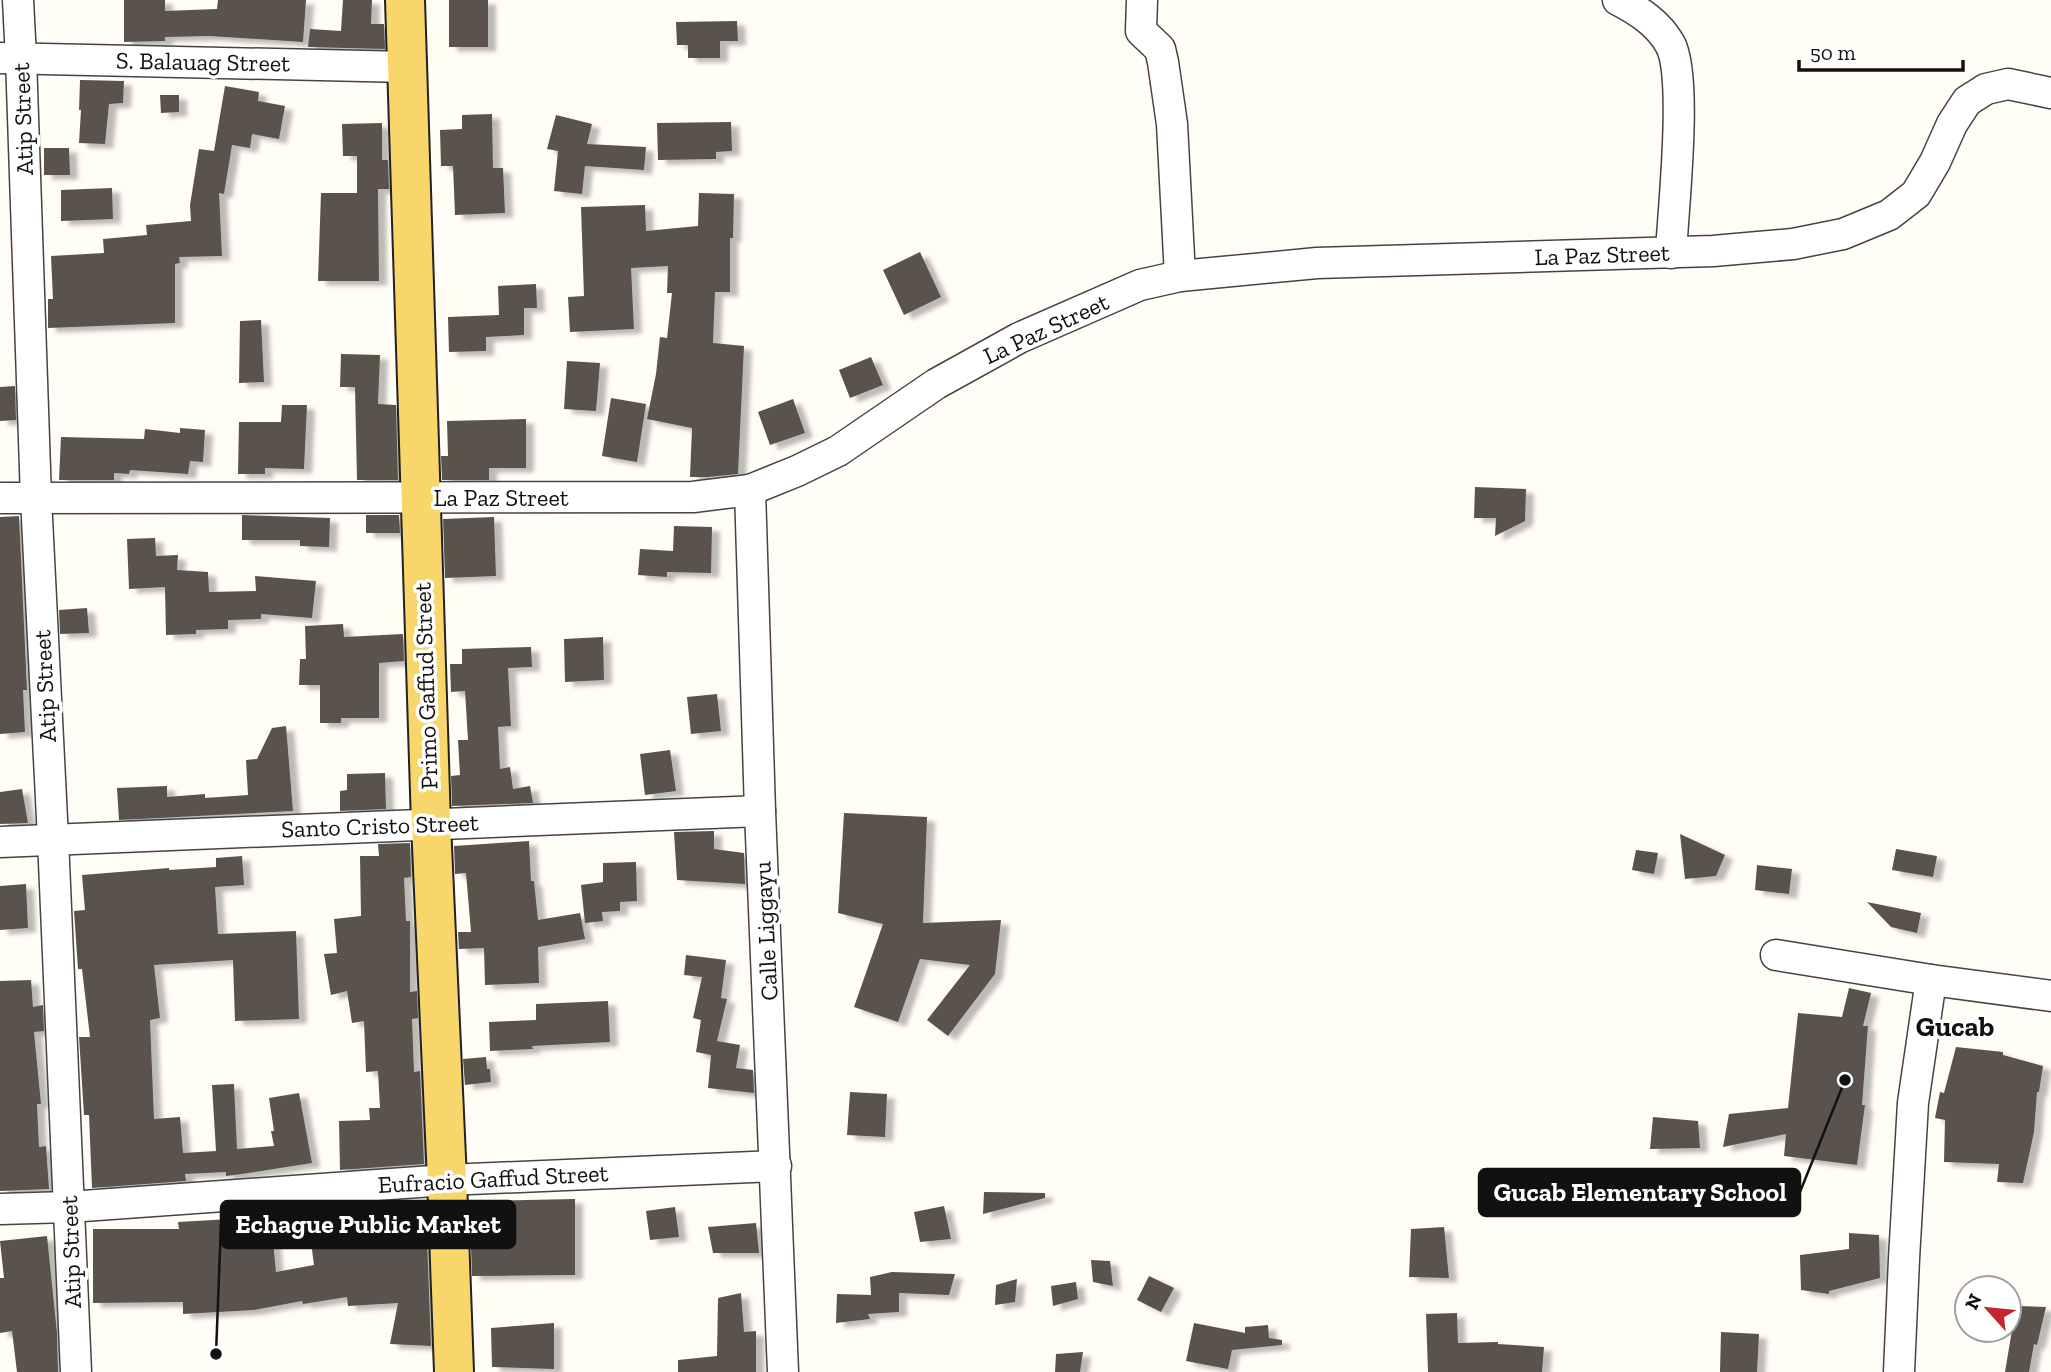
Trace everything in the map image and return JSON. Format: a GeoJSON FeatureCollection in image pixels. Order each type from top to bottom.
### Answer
{"type":"FeatureCollection","features":[{"type":"Feature","properties":{"kind":"main road","name":"Primo Gaffud Street"},"geometry":{"type":"LineString","coordinates":[[405,0],[431,824],[454,1372]]}},
{"type":"Feature","properties":{"kind":"street","name":"Atip Street"},"geometry":{"type":"LineString","coordinates":[[18,0],[11,58],[54,839],[76,1372]]}},
{"type":"Feature","properties":{"kind":"street"},"geometry":{"type":"LineString","coordinates":[[1142,0],[1141,31],[1160,49],[1172,124],[1180,276]]}},
{"type":"Feature","properties":{"kind":"street"},"geometry":{"type":"LineString","coordinates":[[1618,0],[1659,27],[1672,47],[1678,70],[1671,253]]}},
{"type":"Feature","properties":{"kind":"street","name":"S. Balauag Street"},"geometry":{"type":"LineString","coordinates":[[11,58],[407,67]]}},
{"type":"Feature","properties":{"kind":"street","name":"La Paz Street"},"geometry":{"type":"LineString","coordinates":[[0,498],[693,497],[750,491],[838,451],[936,384],[1019,338],[1140,285],[1180,276],[1317,263],[1713,251],[1793,244],[1843,234],[1889,215],[1916,194],[1935,162],[1952,124],[1968,101],[1986,89],[2008,83],[2051,93]]}},
{"type":"Feature","properties":{"kind":"street","name":"Calle Liggayu"},"geometry":{"type":"LineString","coordinates":[[750,491],[783,1372]]}},
{"type":"Feature","properties":{"kind":"street","name":"Santo Cristo Street"},"geometry":{"type":"LineString","coordinates":[[0,842],[760,811]]}},
{"type":"Feature","properties":{"kind":"street"},"geometry":{"type":"LineString","coordinates":[[1776,955],[2051,996]]}},
{"type":"Feature","properties":{"kind":"street"},"geometry":{"type":"LineString","coordinates":[[1899,1372],[1913,1103],[1931,980]]}},
{"type":"Feature","properties":{"kind":"street","name":"Eufracio Gaffud Street"},"geometry":{"type":"LineString","coordinates":[[0,1209],[69,1207],[447,1180],[776,1166]]}},
{"type":"Feature","properties":{"kind":"building"},"geometry":{"type":"Polygon","coordinates":[[[124,0],[165,0],[165,11],[217,9],[218,0],[306,0],[303,42],[210,36],[165,37],[165,41],[124,42],[124,0]]]}},
{"type":"Feature","properties":{"kind":"building"},"geometry":{"type":"Polygon","coordinates":[[[343,0],[372,0],[371,24],[384,24],[385,49],[308,47],[310,29],[341,31],[343,0]]]}},
{"type":"Feature","properties":{"kind":"building"},"geometry":{"type":"Polygon","coordinates":[[[449,0],[488,0],[488,47],[449,47],[449,0]]]}},
{"type":"Feature","properties":{"kind":"building"},"geometry":{"type":"Polygon","coordinates":[[[737,21],[738,41],[720,41],[720,58],[688,58],[688,45],[677,45],[676,22],[737,21]]]}},
{"type":"Feature","properties":{"kind":"building"},"geometry":{"type":"Polygon","coordinates":[[[80,80],[124,81],[123,103],[109,104],[105,144],[79,143],[80,80]]]}},
{"type":"Feature","properties":{"kind":"building"},"geometry":{"type":"Polygon","coordinates":[[[225,86],[259,92],[258,101],[285,106],[279,139],[252,134],[250,148],[232,145],[224,194],[219,193],[222,256],[179,257],[180,263],[175,264],[175,323],[48,328],[48,299],[53,299],[51,256],[104,253],[103,239],[147,235],[146,225],[191,221],[190,205],[199,149],[214,151],[225,86]]]}},
{"type":"Feature","properties":{"kind":"building"},"geometry":{"type":"Polygon","coordinates":[[[160,95],[179,95],[179,112],[161,113],[160,95]]]}},
{"type":"Feature","properties":{"kind":"building"},"geometry":{"type":"Polygon","coordinates":[[[492,114],[493,168],[503,168],[505,213],[455,215],[453,166],[441,166],[440,130],[462,129],[462,115],[492,114]]]}},
{"type":"Feature","properties":{"kind":"building"},"geometry":{"type":"Polygon","coordinates":[[[556,115],[592,124],[587,144],[646,147],[644,170],[585,166],[582,194],[554,191],[558,151],[547,149],[556,115]]]}},
{"type":"Feature","properties":{"kind":"building"},"geometry":{"type":"Polygon","coordinates":[[[731,122],[732,151],[716,152],[716,159],[658,160],[657,123],[731,122]]]}},
{"type":"Feature","properties":{"kind":"building"},"geometry":{"type":"Polygon","coordinates":[[[382,123],[382,160],[388,160],[389,189],[378,189],[379,281],[318,281],[321,193],[357,193],[357,156],[343,156],[342,124],[382,123]]]}},
{"type":"Feature","properties":{"kind":"building"},"geometry":{"type":"Polygon","coordinates":[[[44,148],[69,148],[70,175],[44,175],[44,148]]]}},
{"type":"Feature","properties":{"kind":"building"},"geometry":{"type":"Polygon","coordinates":[[[112,188],[113,219],[61,221],[61,190],[112,188]]]}},
{"type":"Feature","properties":{"kind":"building"},"geometry":{"type":"Polygon","coordinates":[[[699,193],[734,194],[733,238],[730,238],[730,292],[715,292],[713,343],[744,346],[738,474],[690,477],[692,428],[647,419],[660,337],[667,338],[672,293],[667,293],[668,266],[631,268],[634,329],[570,332],[568,297],[584,296],[581,207],[645,205],[646,231],[698,226],[699,193]]]}},
{"type":"Feature","properties":{"kind":"building"},"geometry":{"type":"Polygon","coordinates":[[[920,252],[941,297],[904,315],[883,270],[920,252]]]}},
{"type":"Feature","properties":{"kind":"building"},"geometry":{"type":"Polygon","coordinates":[[[536,284],[537,308],[524,308],[524,335],[486,337],[486,351],[449,352],[448,317],[499,315],[498,286],[536,284]]]}},
{"type":"Feature","properties":{"kind":"building"},"geometry":{"type":"Polygon","coordinates":[[[261,320],[264,382],[239,383],[240,321],[261,320]]]}},
{"type":"Feature","properties":{"kind":"building"},"geometry":{"type":"Polygon","coordinates":[[[341,354],[380,355],[378,404],[396,405],[398,480],[357,480],[355,387],[340,387],[341,354]]]}},
{"type":"Feature","properties":{"kind":"building"},"geometry":{"type":"Polygon","coordinates":[[[871,357],[883,385],[850,398],[839,370],[871,357]]]}},
{"type":"Feature","properties":{"kind":"building"},"geometry":{"type":"Polygon","coordinates":[[[567,361],[600,363],[596,411],[564,409],[567,361]]]}},
{"type":"Feature","properties":{"kind":"building"},"geometry":{"type":"Polygon","coordinates":[[[15,386],[16,420],[0,421],[0,387],[15,386]]]}},
{"type":"Feature","properties":{"kind":"building"},"geometry":{"type":"Polygon","coordinates":[[[611,398],[646,404],[637,462],[602,456],[611,398]]]}},
{"type":"Feature","properties":{"kind":"building"},"geometry":{"type":"Polygon","coordinates":[[[793,399],[805,433],[770,445],[758,412],[793,399]]]}},
{"type":"Feature","properties":{"kind":"building"},"geometry":{"type":"Polygon","coordinates":[[[282,405],[307,405],[304,469],[265,468],[265,474],[238,474],[239,422],[281,422],[282,405]]]}},
{"type":"Feature","properties":{"kind":"building"},"geometry":{"type":"Polygon","coordinates":[[[526,419],[526,468],[489,468],[489,480],[442,480],[441,456],[448,456],[447,421],[526,419]]]}},
{"type":"Feature","properties":{"kind":"building"},"geometry":{"type":"Polygon","coordinates":[[[180,428],[205,430],[203,462],[190,461],[188,474],[130,470],[129,474],[114,473],[114,480],[59,480],[61,437],[144,439],[145,429],[180,433],[180,428]]]}},
{"type":"Feature","properties":{"kind":"building"},"geometry":{"type":"Polygon","coordinates":[[[1475,487],[1526,489],[1525,521],[1495,536],[1496,518],[1474,518],[1475,487]]]}},
{"type":"Feature","properties":{"kind":"building"},"geometry":{"type":"Polygon","coordinates":[[[242,515],[330,518],[329,547],[300,546],[300,540],[242,540],[242,515]]]}},
{"type":"Feature","properties":{"kind":"building"},"geometry":{"type":"Polygon","coordinates":[[[366,515],[399,515],[400,533],[366,533],[366,515]]]}},
{"type":"Feature","properties":{"kind":"building"},"geometry":{"type":"Polygon","coordinates":[[[19,516],[27,690],[23,690],[25,732],[0,734],[0,517],[19,516]]]}},
{"type":"Feature","properties":{"kind":"building"},"geometry":{"type":"Polygon","coordinates":[[[494,517],[496,576],[445,578],[443,519],[494,517]]]}},
{"type":"Feature","properties":{"kind":"building"},"geometry":{"type":"Polygon","coordinates":[[[674,526],[712,527],[711,573],[667,572],[667,577],[638,575],[640,549],[673,551],[674,526]]]}},
{"type":"Feature","properties":{"kind":"building"},"geometry":{"type":"Polygon","coordinates":[[[155,538],[156,556],[178,555],[177,570],[208,572],[209,592],[256,591],[255,576],[316,581],[312,618],[261,614],[261,619],[228,620],[228,629],[166,635],[165,587],[129,589],[127,539],[155,538]]]}},
{"type":"Feature","properties":{"kind":"building"},"geometry":{"type":"Polygon","coordinates":[[[87,608],[89,633],[60,634],[59,610],[87,608]]]}},
{"type":"Feature","properties":{"kind":"building"},"geometry":{"type":"Polygon","coordinates":[[[343,624],[344,637],[403,634],[404,661],[379,663],[379,718],[341,718],[341,723],[320,723],[320,685],[299,685],[300,659],[306,659],[305,626],[343,624]]]}},
{"type":"Feature","properties":{"kind":"building"},"geometry":{"type":"Polygon","coordinates":[[[603,637],[604,680],[565,682],[564,639],[603,637]]]}},
{"type":"Feature","properties":{"kind":"building"},"geometry":{"type":"Polygon","coordinates":[[[531,647],[532,667],[508,668],[511,726],[498,727],[500,769],[510,767],[513,789],[530,786],[533,803],[452,806],[451,776],[460,775],[458,740],[468,740],[465,691],[451,692],[450,664],[462,664],[462,649],[531,647]]]}},
{"type":"Feature","properties":{"kind":"building"},"geometry":{"type":"Polygon","coordinates":[[[717,694],[721,731],[691,734],[687,697],[717,694]]]}},
{"type":"Feature","properties":{"kind":"building"},"geometry":{"type":"Polygon","coordinates":[[[286,726],[293,811],[119,820],[117,788],[167,786],[167,797],[248,795],[246,760],[257,759],[272,728],[286,726]]]}},
{"type":"Feature","properties":{"kind":"building"},"geometry":{"type":"Polygon","coordinates":[[[670,750],[676,791],[645,795],[640,754],[670,750]]]}},
{"type":"Feature","properties":{"kind":"building"},"geometry":{"type":"Polygon","coordinates":[[[385,773],[386,809],[340,811],[340,791],[347,790],[347,774],[385,773]]]}},
{"type":"Feature","properties":{"kind":"building"},"geometry":{"type":"Polygon","coordinates":[[[22,789],[28,823],[0,824],[0,792],[22,789]]]}},
{"type":"Feature","properties":{"kind":"building"},"geometry":{"type":"Polygon","coordinates":[[[844,813],[927,817],[923,923],[1001,920],[995,974],[948,1036],[927,1020],[970,965],[920,959],[898,1022],[854,1007],[883,924],[838,913],[844,813]]]}},
{"type":"Feature","properties":{"kind":"building"},"geometry":{"type":"Polygon","coordinates":[[[714,831],[714,849],[744,853],[745,884],[677,880],[674,832],[714,831]]]}},
{"type":"Feature","properties":{"kind":"building"},"geometry":{"type":"Polygon","coordinates":[[[1680,834],[1725,855],[1716,876],[1685,879],[1680,834]]]}},
{"type":"Feature","properties":{"kind":"building"},"geometry":{"type":"Polygon","coordinates":[[[529,841],[531,881],[534,881],[538,920],[580,913],[585,939],[538,947],[539,983],[485,985],[484,948],[459,949],[458,932],[471,932],[466,873],[455,874],[454,846],[529,841]]]}},
{"type":"Feature","properties":{"kind":"building"},"geometry":{"type":"Polygon","coordinates":[[[410,843],[411,877],[404,878],[406,921],[410,921],[410,992],[417,991],[418,1018],[412,1019],[414,1072],[420,1071],[424,1164],[340,1170],[339,1121],[370,1120],[369,1108],[380,1108],[378,1071],[366,1072],[364,1021],[352,1023],[347,991],[331,995],[324,954],[337,953],[334,919],[361,916],[360,856],[379,856],[378,844],[410,843]]]}},
{"type":"Feature","properties":{"kind":"building"},"geometry":{"type":"Polygon","coordinates":[[[1896,849],[1937,856],[1933,877],[1892,870],[1896,849]]]}},
{"type":"Feature","properties":{"kind":"building"},"geometry":{"type":"Polygon","coordinates":[[[1636,850],[1658,853],[1654,874],[1632,870],[1636,850]]]}},
{"type":"Feature","properties":{"kind":"building"},"geometry":{"type":"Polygon","coordinates":[[[242,856],[244,885],[215,887],[218,934],[296,931],[299,1019],[235,1021],[233,960],[154,965],[160,1018],[150,1020],[154,1119],[180,1117],[183,1153],[216,1151],[212,1085],[234,1084],[237,1149],[274,1146],[269,1098],[299,1093],[312,1163],[226,1176],[226,1172],[185,1174],[186,1181],[92,1188],[89,1115],[84,1115],[79,1037],[90,1037],[82,969],[78,969],[74,911],[85,910],[82,875],[216,867],[216,858],[242,856]]]}},
{"type":"Feature","properties":{"kind":"building"},"geometry":{"type":"Polygon","coordinates":[[[636,862],[637,901],[620,902],[620,911],[602,912],[603,921],[585,923],[581,885],[603,882],[603,863],[636,862]]]}},
{"type":"Feature","properties":{"kind":"building"},"geometry":{"type":"Polygon","coordinates":[[[1757,865],[1792,869],[1789,894],[1755,890],[1757,865]]]}},
{"type":"Feature","properties":{"kind":"building"},"geometry":{"type":"Polygon","coordinates":[[[26,884],[28,928],[0,930],[0,886],[26,884]]]}},
{"type":"Feature","properties":{"kind":"building"},"geometry":{"type":"Polygon","coordinates":[[[1867,902],[1921,913],[1917,933],[1891,927],[1867,902]]]}},
{"type":"Feature","properties":{"kind":"building"},"geometry":{"type":"Polygon","coordinates":[[[686,955],[726,960],[721,998],[727,999],[717,1041],[740,1045],[736,1068],[753,1070],[754,1093],[708,1088],[711,1055],[696,1052],[701,1020],[693,1018],[702,977],[684,975],[686,955]]]}},
{"type":"Feature","properties":{"kind":"building"},"geometry":{"type":"Polygon","coordinates":[[[31,980],[33,1007],[43,1005],[44,1031],[34,1032],[41,1104],[37,1104],[39,1147],[46,1146],[49,1189],[0,1191],[0,981],[31,980]]]}},
{"type":"Feature","properties":{"kind":"building"},"geometry":{"type":"Polygon","coordinates":[[[1849,988],[1871,993],[1863,1026],[1868,1026],[1862,1105],[1865,1105],[1857,1165],[1784,1156],[1786,1134],[1723,1147],[1729,1114],[1788,1108],[1798,1013],[1842,1017],[1849,988]]]}},
{"type":"Feature","properties":{"kind":"building"},"geometry":{"type":"Polygon","coordinates":[[[608,1001],[610,1042],[490,1051],[489,1022],[536,1020],[536,1004],[608,1001]]]}},
{"type":"Feature","properties":{"kind":"building"},"geometry":{"type":"Polygon","coordinates":[[[1956,1047],[2003,1052],[2003,1055],[2043,1066],[2037,1092],[2034,1132],[2023,1183],[1997,1182],[1999,1164],[1944,1162],[1945,1120],[1935,1118],[1940,1092],[1944,1093],[1956,1047]]]}},
{"type":"Feature","properties":{"kind":"building"},"geometry":{"type":"Polygon","coordinates":[[[486,1057],[491,1082],[465,1085],[463,1059],[486,1057]]]}},
{"type":"Feature","properties":{"kind":"building"},"geometry":{"type":"Polygon","coordinates":[[[850,1092],[887,1094],[885,1137],[847,1135],[850,1092]]]}},
{"type":"Feature","properties":{"kind":"building"},"geometry":{"type":"Polygon","coordinates":[[[1653,1117],[1698,1121],[1700,1148],[1650,1149],[1653,1117]]]}},
{"type":"Feature","properties":{"kind":"building"},"geometry":{"type":"Polygon","coordinates":[[[984,1192],[1045,1193],[1045,1198],[983,1214],[984,1192]]]}},
{"type":"Feature","properties":{"kind":"building"},"geometry":{"type":"Polygon","coordinates":[[[575,1199],[575,1275],[472,1276],[471,1248],[477,1201],[575,1199]]]}},
{"type":"Feature","properties":{"kind":"building"},"geometry":{"type":"Polygon","coordinates":[[[383,1202],[384,1215],[426,1211],[431,1346],[390,1344],[398,1303],[348,1306],[347,1297],[303,1304],[302,1301],[254,1310],[183,1314],[183,1302],[93,1303],[93,1229],[179,1229],[178,1222],[248,1218],[249,1223],[271,1220],[276,1272],[314,1265],[311,1242],[342,1239],[341,1205],[383,1202]]]}},
{"type":"Feature","properties":{"kind":"building"},"geometry":{"type":"Polygon","coordinates":[[[944,1206],[951,1239],[920,1242],[914,1212],[944,1206]]]}},
{"type":"Feature","properties":{"kind":"building"},"geometry":{"type":"Polygon","coordinates":[[[675,1207],[679,1237],[650,1240],[646,1211],[675,1207]]]}},
{"type":"Feature","properties":{"kind":"building"},"geometry":{"type":"Polygon","coordinates":[[[756,1223],[759,1253],[713,1253],[708,1227],[756,1223]]]}},
{"type":"Feature","properties":{"kind":"building"},"geometry":{"type":"Polygon","coordinates":[[[1444,1227],[1449,1278],[1409,1277],[1411,1229],[1444,1227]]]}},
{"type":"Feature","properties":{"kind":"building"},"geometry":{"type":"Polygon","coordinates":[[[1849,1233],[1879,1235],[1880,1278],[1829,1291],[1829,1294],[1801,1290],[1800,1255],[1849,1249],[1849,1233]]]}},
{"type":"Feature","properties":{"kind":"building"},"geometry":{"type":"Polygon","coordinates":[[[47,1236],[57,1333],[58,1372],[17,1372],[12,1331],[0,1333],[0,1278],[4,1278],[0,1241],[47,1236]]]}},
{"type":"Feature","properties":{"kind":"building"},"geometry":{"type":"Polygon","coordinates":[[[1091,1260],[1110,1261],[1113,1286],[1093,1282],[1091,1260]]]}},
{"type":"Feature","properties":{"kind":"building"},"geometry":{"type":"Polygon","coordinates":[[[892,1272],[955,1274],[949,1295],[899,1293],[899,1312],[868,1314],[870,1319],[836,1323],[837,1294],[871,1295],[870,1277],[892,1272]]]}},
{"type":"Feature","properties":{"kind":"building"},"geometry":{"type":"Polygon","coordinates":[[[1149,1276],[1174,1288],[1161,1312],[1137,1300],[1149,1276]]]}},
{"type":"Feature","properties":{"kind":"building"},"geometry":{"type":"Polygon","coordinates":[[[1017,1279],[1015,1302],[995,1305],[996,1285],[1017,1279]]]}},
{"type":"Feature","properties":{"kind":"building"},"geometry":{"type":"Polygon","coordinates":[[[1076,1282],[1078,1299],[1053,1306],[1051,1286],[1076,1282]]]}},
{"type":"Feature","properties":{"kind":"building"},"geometry":{"type":"Polygon","coordinates":[[[741,1293],[744,1332],[756,1331],[756,1372],[678,1372],[678,1360],[717,1356],[718,1298],[741,1293]]]}},
{"type":"Feature","properties":{"kind":"building"},"geometry":{"type":"Polygon","coordinates":[[[2023,1306],[2046,1307],[2037,1345],[2034,1344],[2029,1372],[2005,1372],[2010,1344],[2023,1344],[2023,1306]]]}},
{"type":"Feature","properties":{"kind":"building"},"geometry":{"type":"Polygon","coordinates":[[[1457,1313],[1458,1343],[1498,1342],[1544,1347],[1542,1372],[1428,1372],[1426,1314],[1457,1313]]]}},
{"type":"Feature","properties":{"kind":"building"},"geometry":{"type":"Polygon","coordinates":[[[554,1323],[554,1369],[492,1367],[491,1328],[554,1323]]]}},
{"type":"Feature","properties":{"kind":"building"},"geometry":{"type":"Polygon","coordinates":[[[1194,1323],[1245,1333],[1245,1327],[1268,1325],[1269,1338],[1282,1340],[1282,1345],[1232,1350],[1228,1369],[1186,1361],[1194,1323]]]}},
{"type":"Feature","properties":{"kind":"building"},"geometry":{"type":"Polygon","coordinates":[[[1721,1332],[1759,1334],[1757,1372],[1720,1372],[1721,1332]]]}},
{"type":"Feature","properties":{"kind":"building"},"geometry":{"type":"Polygon","coordinates":[[[1083,1352],[1080,1372],[1055,1372],[1056,1354],[1083,1352]]]}},
{"type":"Feature","properties":{"kind":"place","name":"Gucab Elementary School"},"geometry":{"type":"Point","coordinates":[1845,1080]}},
{"type":"Feature","properties":{"kind":"place","name":"Echague Public Market"},"geometry":{"type":"Point","coordinates":[216,1354]}},
{"type":"Feature","properties":{"kind":"district","name":"Gucab"},"geometry":{"type":"Point","coordinates":[1955,1026]}}]}
